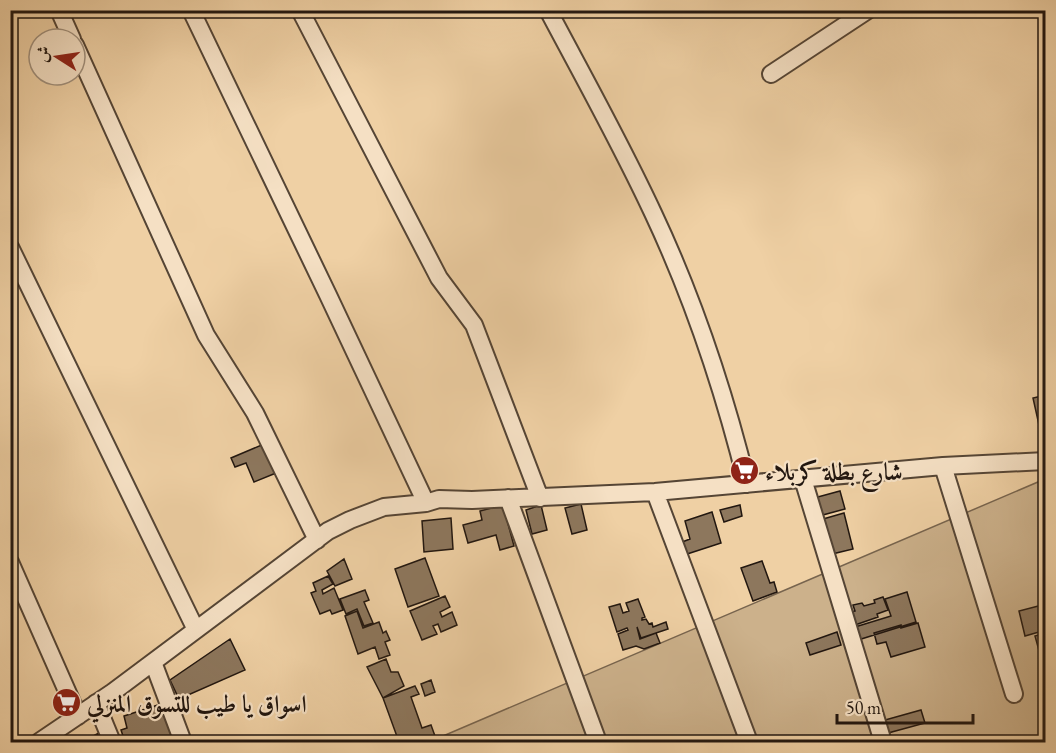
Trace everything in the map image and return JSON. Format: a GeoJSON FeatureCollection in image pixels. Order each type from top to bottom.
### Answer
{"type":"FeatureCollection","features":[{"type":"Feature","properties":{"kind":"street"},"geometry":{"type":"LineString","coordinates":[[59,10],[67,27]]}},
{"type":"Feature","properties":{"kind":"street"},"geometry":{"type":"LineString","coordinates":[[191,10],[426,503]]}},
{"type":"Feature","properties":{"kind":"street"},"geometry":{"type":"LineString","coordinates":[[300,10],[439,278],[474,325],[540,498]]}},
{"type":"Feature","properties":{"kind":"street"},"geometry":{"type":"LineString","coordinates":[[548,10],[624,153],[672,257],[720,386],[734,430],[747,484]]}},
{"type":"Feature","properties":{"kind":"street"},"geometry":{"type":"LineString","coordinates":[[771,74],[868,10]]}},
{"type":"Feature","properties":{"kind":"street"},"geometry":{"type":"LineString","coordinates":[[87,72],[206,335],[255,413],[317,540]]}},
{"type":"Feature","properties":{"kind":"street"},"geometry":{"type":"LineString","coordinates":[[10,248],[196,630]]}},
{"type":"Feature","properties":{"kind":"street"},"geometry":{"type":"LineString","coordinates":[[39,742],[153,662],[328,531],[384,507],[440,500],[656,492],[943,466],[1046,461]]}},
{"type":"Feature","properties":{"kind":"street"},"geometry":{"type":"LineString","coordinates":[[943,466],[1014,694]]}},
{"type":"Feature","properties":{"kind":"street"},"geometry":{"type":"LineString","coordinates":[[803,479],[883,742]]}},
{"type":"Feature","properties":{"kind":"street"},"geometry":{"type":"LineString","coordinates":[[656,492],[748,742]]}},
{"type":"Feature","properties":{"kind":"street"},"geometry":{"type":"LineString","coordinates":[[508,498],[598,742]]}},
{"type":"Feature","properties":{"kind":"street"},"geometry":{"type":"LineString","coordinates":[[10,562],[78,716]]}},
{"type":"Feature","properties":{"kind":"street"},"geometry":{"type":"LineString","coordinates":[[153,662],[183,742]]}},
{"type":"Feature","properties":{"kind":"street"},"geometry":{"type":"LineString","coordinates":[[96,703],[112,742]]}},
{"type":"Feature","properties":{"kind":"shaded area"},"geometry":{"type":"Polygon","coordinates":[[[1045,479],[1045,742],[429,742],[1045,479]]]}},
{"type":"Feature","properties":{"kind":"building"},"geometry":{"type":"Polygon","coordinates":[[[1046,395],[1046,435],[1041,434],[1033,398],[1046,395]]]}},
{"type":"Feature","properties":{"kind":"building"},"geometry":{"type":"Polygon","coordinates":[[[264,444],[276,473],[254,482],[246,463],[235,467],[231,458],[264,444]]]}},
{"type":"Feature","properties":{"kind":"building"},"geometry":{"type":"Polygon","coordinates":[[[840,491],[845,509],[819,516],[814,498],[840,491]]]}},
{"type":"Feature","properties":{"kind":"building"},"geometry":{"type":"Polygon","coordinates":[[[581,504],[587,530],[572,534],[565,508],[581,504]]]}},
{"type":"Feature","properties":{"kind":"building"},"geometry":{"type":"Polygon","coordinates":[[[503,505],[514,546],[500,550],[496,535],[468,543],[463,525],[482,520],[480,511],[503,505]]]}},
{"type":"Feature","properties":{"kind":"building"},"geometry":{"type":"Polygon","coordinates":[[[541,505],[547,530],[532,534],[526,510],[541,505]]]}},
{"type":"Feature","properties":{"kind":"building"},"geometry":{"type":"Polygon","coordinates":[[[740,505],[742,516],[724,522],[720,510],[740,505]]]}},
{"type":"Feature","properties":{"kind":"building"},"geometry":{"type":"Polygon","coordinates":[[[712,512],[721,543],[681,556],[677,544],[690,539],[685,521],[712,512]]]}},
{"type":"Feature","properties":{"kind":"building"},"geometry":{"type":"Polygon","coordinates":[[[844,513],[853,549],[832,554],[823,519],[844,513]]]}},
{"type":"Feature","properties":{"kind":"building"},"geometry":{"type":"Polygon","coordinates":[[[451,518],[453,549],[424,552],[422,521],[451,518]]]}},
{"type":"Feature","properties":{"kind":"building"},"geometry":{"type":"Polygon","coordinates":[[[425,558],[439,596],[408,607],[395,569],[425,558]]]}},
{"type":"Feature","properties":{"kind":"building"},"geometry":{"type":"Polygon","coordinates":[[[344,559],[352,579],[335,586],[327,571],[344,559]]]}},
{"type":"Feature","properties":{"kind":"building"},"geometry":{"type":"Polygon","coordinates":[[[762,561],[770,583],[774,582],[777,592],[753,601],[741,568],[762,561]]]}},
{"type":"Feature","properties":{"kind":"building"},"geometry":{"type":"Polygon","coordinates":[[[328,576],[333,584],[322,590],[323,594],[334,588],[343,610],[332,614],[330,610],[320,614],[311,593],[316,591],[313,583],[328,576]]]}},
{"type":"Feature","properties":{"kind":"building"},"geometry":{"type":"Polygon","coordinates":[[[365,590],[369,600],[364,602],[373,623],[364,626],[357,609],[346,614],[340,599],[365,590]]]}},
{"type":"Feature","properties":{"kind":"building"},"geometry":{"type":"Polygon","coordinates":[[[907,592],[916,622],[858,640],[855,627],[891,616],[885,599],[907,592]]]}},
{"type":"Feature","properties":{"kind":"building"},"geometry":{"type":"Polygon","coordinates":[[[445,596],[450,607],[440,612],[442,617],[452,612],[457,625],[441,632],[438,624],[433,626],[437,634],[422,640],[410,611],[445,596]]]}},
{"type":"Feature","properties":{"kind":"building"},"geometry":{"type":"Polygon","coordinates":[[[883,597],[888,610],[877,614],[878,617],[855,625],[851,612],[855,611],[853,605],[862,603],[864,606],[875,603],[874,600],[883,597]]]}},
{"type":"Feature","properties":{"kind":"building"},"geometry":{"type":"Polygon","coordinates":[[[638,599],[645,617],[642,620],[646,619],[649,624],[652,623],[653,627],[666,622],[668,629],[656,633],[660,643],[644,649],[636,646],[623,650],[618,634],[628,630],[627,628],[617,632],[609,607],[620,604],[623,613],[629,611],[626,603],[638,599]]]}},
{"type":"Feature","properties":{"kind":"building"},"geometry":{"type":"Polygon","coordinates":[[[1046,604],[1046,630],[1025,636],[1019,611],[1046,604]]]}},
{"type":"Feature","properties":{"kind":"building"},"geometry":{"type":"Polygon","coordinates":[[[357,611],[363,628],[379,622],[383,633],[386,631],[390,640],[385,642],[390,655],[379,659],[375,647],[358,654],[345,616],[357,611]]]}},
{"type":"Feature","properties":{"kind":"building"},"geometry":{"type":"Polygon","coordinates":[[[918,623],[925,647],[891,657],[886,642],[877,644],[874,633],[901,625],[901,628],[918,623]]]}},
{"type":"Feature","properties":{"kind":"building"},"geometry":{"type":"Polygon","coordinates":[[[837,632],[841,645],[810,655],[806,643],[837,632]]]}},
{"type":"Feature","properties":{"kind":"building"},"geometry":{"type":"Polygon","coordinates":[[[1046,633],[1046,657],[1041,658],[1035,636],[1046,633]]]}},
{"type":"Feature","properties":{"kind":"building"},"geometry":{"type":"Polygon","coordinates":[[[230,639],[245,670],[179,699],[170,680],[230,639]]]}},
{"type":"Feature","properties":{"kind":"building"},"geometry":{"type":"Polygon","coordinates":[[[386,659],[391,672],[398,672],[404,686],[383,698],[367,667],[386,659]]]}},
{"type":"Feature","properties":{"kind":"building"},"geometry":{"type":"Polygon","coordinates":[[[431,680],[435,692],[425,696],[421,684],[431,680]]]}},
{"type":"Feature","properties":{"kind":"building"},"geometry":{"type":"Polygon","coordinates":[[[415,686],[419,694],[411,697],[422,728],[431,725],[435,736],[419,742],[399,742],[383,698],[415,686]]]}},
{"type":"Feature","properties":{"kind":"building"},"geometry":{"type":"Polygon","coordinates":[[[164,703],[175,736],[155,742],[125,742],[121,730],[127,728],[124,716],[164,703]]]}},
{"type":"Feature","properties":{"kind":"building"},"geometry":{"type":"Polygon","coordinates":[[[921,710],[925,723],[888,733],[885,720],[921,710]]]}},
{"type":"Feature","properties":{"kind":"building"},"geometry":{"type":"Polygon","coordinates":[[[99,733],[97,742],[82,742],[99,733]]]}},
{"type":"Feature","properties":{"kind":"place","name":"شارع بطلة كربلاء"},"geometry":{"type":"Point","coordinates":[744,471]}},
{"type":"Feature","properties":{"kind":"place","name":"اسواق يا طيب للتسوق المنزلي"},"geometry":{"type":"Point","coordinates":[66,703]}}]}
